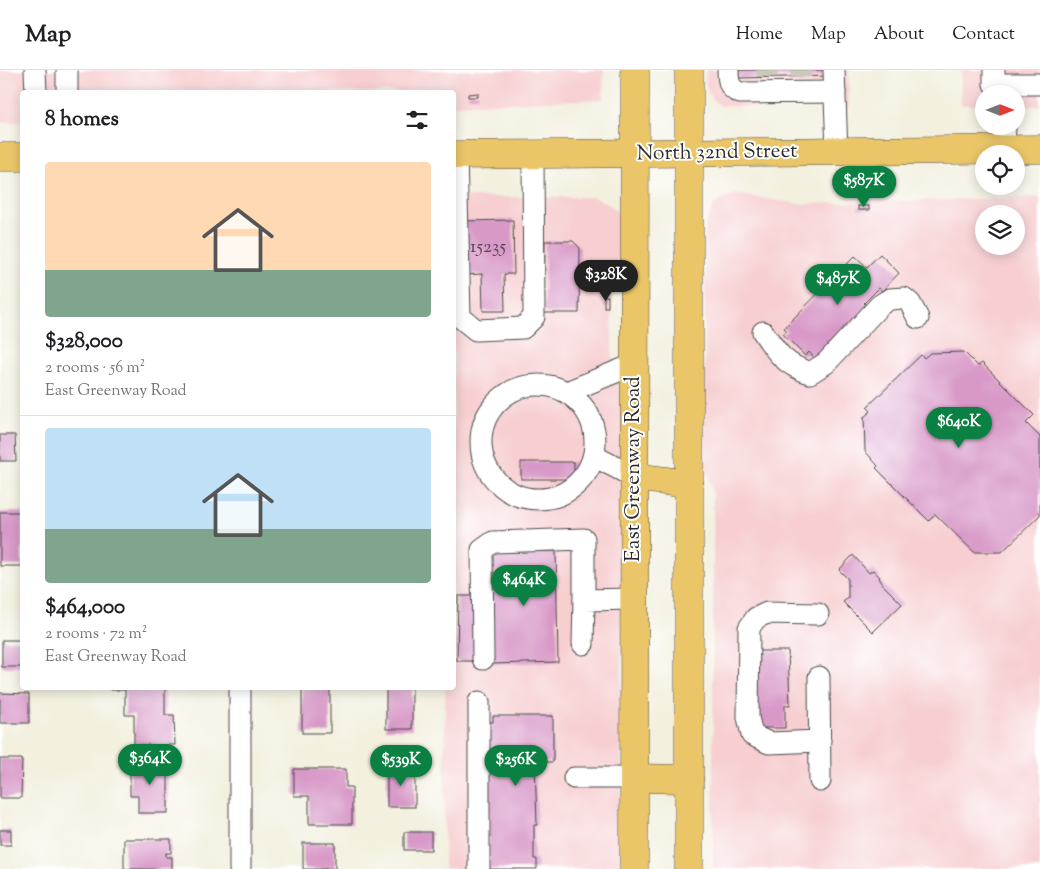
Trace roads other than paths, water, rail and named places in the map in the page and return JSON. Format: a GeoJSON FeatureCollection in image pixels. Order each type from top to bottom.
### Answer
{"type":"FeatureCollection","features":[{"type":"Feature","properties":{"kind":"main road","name":"East Greenway Road"},"geometry":{"type":"LineString","coordinates":[[634,869],[635,70]]}},
{"type":"Feature","properties":{"kind":"main road"},"geometry":{"type":"LineString","coordinates":[[689,70],[689,869]]}},
{"type":"Feature","properties":{"kind":"main road","name":"North 32nd Street"},"geometry":{"type":"LineString","coordinates":[[456,155],[837,152],[1005,138],[1040,149]]}},
{"type":"Feature","properties":{"kind":"main road"},"geometry":{"type":"LineString","coordinates":[[0,158],[20,157]]}},
{"type":"Feature","properties":{"kind":"main road"},"geometry":{"type":"LineString","coordinates":[[634,477],[689,484]]}},
{"type":"Feature","properties":{"kind":"main road"},"geometry":{"type":"LineString","coordinates":[[634,778],[689,779]]}},
{"type":"Feature","properties":{"kind":"street"},"geometry":{"type":"LineString","coordinates":[[35,70],[36,90]]}},
{"type":"Feature","properties":{"kind":"street"},"geometry":{"type":"LineString","coordinates":[[67,70],[67,90]]}},
{"type":"Feature","properties":{"kind":"street"},"geometry":{"type":"LineString","coordinates":[[728,70],[729,84],[732,90],[740,94],[767,85],[800,85],[835,92]]}},
{"type":"Feature","properties":{"kind":"street"},"geometry":{"type":"LineString","coordinates":[[834,70],[837,152]]}},
{"type":"Feature","properties":{"kind":"street"},"geometry":{"type":"LineString","coordinates":[[1003,83],[1040,84]]}},
{"type":"Feature","properties":{"kind":"street"},"geometry":{"type":"LineString","coordinates":[[456,187],[460,317],[476,330],[523,328],[534,317],[533,155]]}},
{"type":"Feature","properties":{"kind":"street"},"geometry":{"type":"LineString","coordinates":[[763,332],[776,352],[794,368],[810,373],[826,363],[880,305],[890,299],[904,298],[910,303],[918,318]]}},
{"type":"Feature","properties":{"kind":"street"},"geometry":{"type":"LineString","coordinates":[[567,392],[634,364]]}},
{"type":"Feature","properties":{"kind":"street"},"geometry":{"type":"LineString","coordinates":[[529,384],[548,385],[567,392],[581,403],[591,419],[595,437],[594,456],[583,480],[576,488],[558,496],[521,497],[504,488],[491,475],[482,458],[480,438],[485,419],[495,402],[511,390],[529,384]]}},
{"type":"Feature","properties":{"kind":"street"},"geometry":{"type":"LineString","coordinates":[[594,456],[634,477]]}},
{"type":"Feature","properties":{"kind":"street"},"geometry":{"type":"LineString","coordinates":[[483,659],[482,550],[493,542],[584,539],[583,644]]}},
{"type":"Feature","properties":{"kind":"street"},"geometry":{"type":"LineString","coordinates":[[584,600],[634,599]]}},
{"type":"Feature","properties":{"kind":"street"},"geometry":{"type":"LineString","coordinates":[[818,614],[768,613],[756,618],[749,628],[748,717],[752,735],[769,743],[820,741]]}},
{"type":"Feature","properties":{"kind":"street"},"geometry":{"type":"LineString","coordinates":[[819,677],[820,782]]}},
{"type":"Feature","properties":{"kind":"street"},"geometry":{"type":"LineString","coordinates":[[240,690],[240,869]]}},
{"type":"Feature","properties":{"kind":"street"},"geometry":{"type":"LineString","coordinates":[[479,702],[479,869]]}},
{"type":"Feature","properties":{"kind":"street"},"geometry":{"type":"LineString","coordinates":[[574,778],[634,778]]}},
{"type":"Feature","properties":{"kind":"tunnel"},"geometry":{"type":"LineString","coordinates":[[767,70],[767,77]]}},
{"type":"Feature","properties":{"kind":"tunnel"},"geometry":{"type":"LineString","coordinates":[[801,70],[801,77]]}}]}
